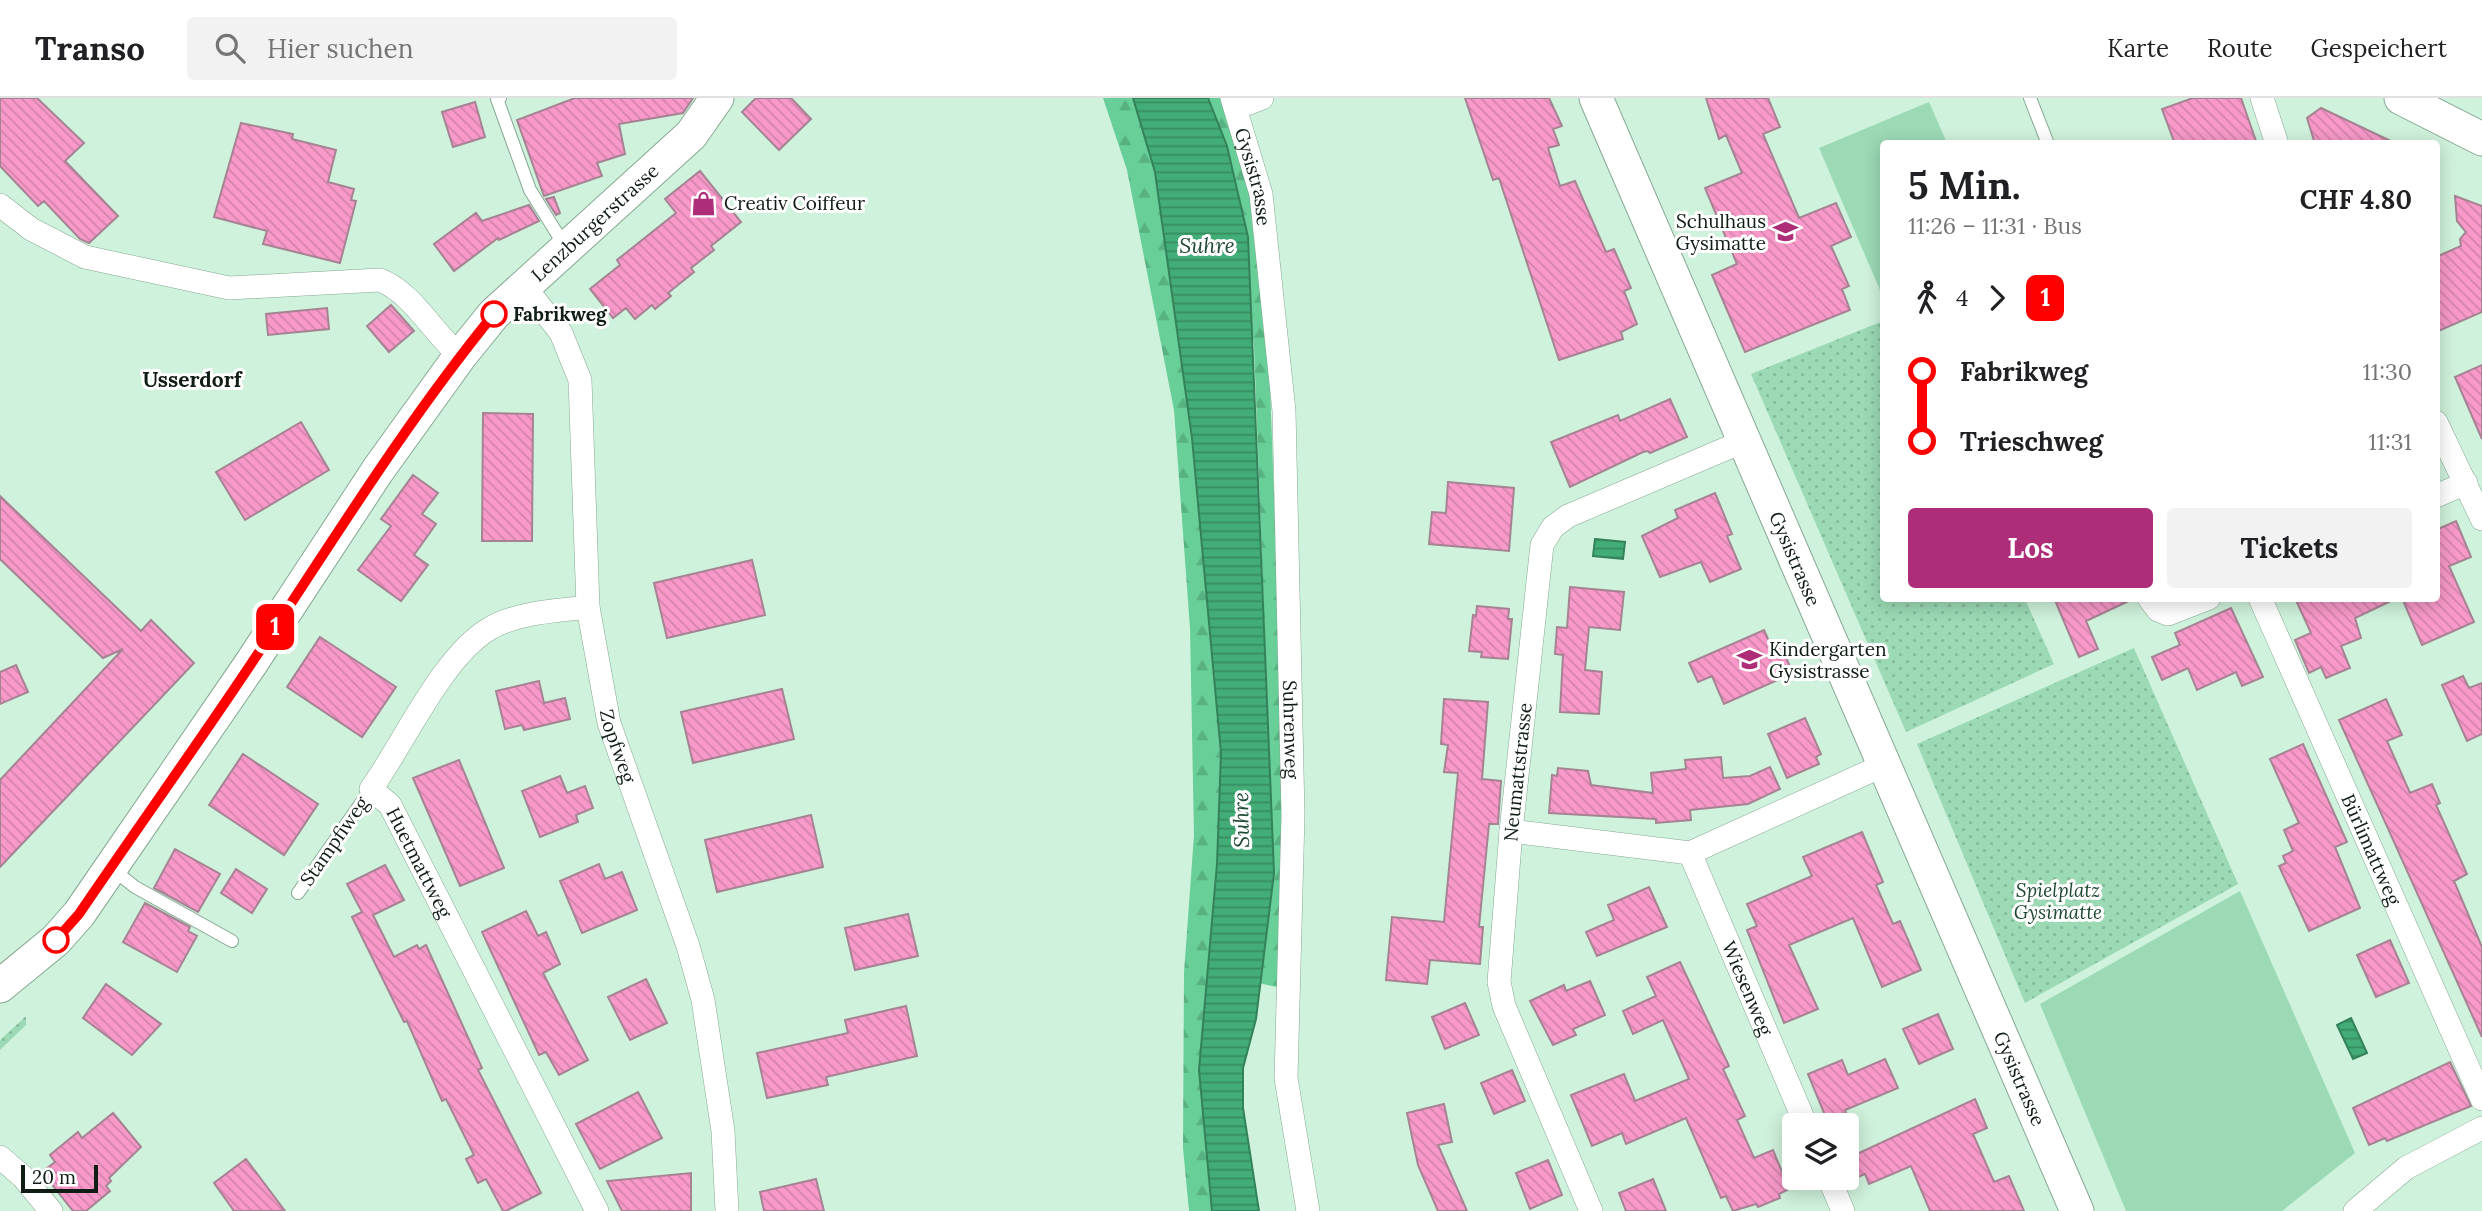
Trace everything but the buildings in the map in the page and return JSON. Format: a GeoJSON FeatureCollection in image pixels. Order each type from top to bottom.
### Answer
{"type":"FeatureCollection","features":[{"type":"Feature","properties":{"kind":"main road","name":"Lenzburgerstrasse"},"geometry":{"type":"LineString","coordinates":[[0,986],[56,940],[110,868],[250,665],[378,470],[460,356],[494,314],[691,135],[717,98]]}},
{"type":"Feature","properties":{"kind":"main road","name":"Gysistrasse"},"geometry":{"type":"LineString","coordinates":[[1596,98],[1884,765],[2069,1208]]}},
{"type":"Feature","properties":{"kind":"main road"},"geometry":{"type":"LineString","coordinates":[[2402,98],[2480,133]]}},
{"type":"Feature","properties":{"kind":"street","name":"Gysistrasse"},"geometry":{"type":"LineString","coordinates":[[1262,98],[1234,103],[1256,173],[1267,247]]}},
{"type":"Feature","properties":{"kind":"street"},"geometry":{"type":"LineString","coordinates":[[2262,98],[2276,140]]}},
{"type":"Feature","properties":{"kind":"street"},"geometry":{"type":"LineString","coordinates":[[0,205],[32,229],[85,257],[229,288],[380,280],[397,286],[440,339],[460,356]]}},
{"type":"Feature","properties":{"kind":"street","name":"Suhrenweg"},"geometry":{"type":"LineString","coordinates":[[1267,247],[1284,411],[1290,624],[1293,815],[1286,1078],[1308,1211]]}},
{"type":"Feature","properties":{"kind":"street","name":"Zopfweg"},"geometry":{"type":"LineString","coordinates":[[524,286],[561,333],[580,380],[588,607],[609,723],[688,946],[703,1000],[723,1131],[727,1211]]}},
{"type":"Feature","properties":{"kind":"street"},"geometry":{"type":"LineString","coordinates":[[2440,430],[2482,519]]}},
{"type":"Feature","properties":{"kind":"street","name":"Neumattstrasse"},"geometry":{"type":"LineString","coordinates":[[1591,1211],[1504,1006],[1499,982],[1511,831],[1542,545],[1553,527],[1568,516],[1744,441]]}},
{"type":"Feature","properties":{"kind":"street"},"geometry":{"type":"LineString","coordinates":[[2440,494],[2466,483]]}},
{"type":"Feature","properties":{"kind":"street"},"geometry":{"type":"LineString","coordinates":[[2152,602],[2158,610],[2168,614],[2198,602]]}},
{"type":"Feature","properties":{"kind":"street","name":"Bürlimattweg"},"geometry":{"type":"LineString","coordinates":[[2262,602],[2482,1099]]}},
{"type":"Feature","properties":{"kind":"street","name":"Huetmattweg"},"geometry":{"type":"LineString","coordinates":[[588,607],[533,614],[490,628],[467,648],[444,676],[371,789],[390,805],[597,1211]]}},
{"type":"Feature","properties":{"kind":"street"},"geometry":{"type":"LineString","coordinates":[[1511,831],[1690,853],[1884,765]]}},
{"type":"Feature","properties":{"kind":"street","name":"Wiesenweg"},"geometry":{"type":"LineString","coordinates":[[1690,853],[1801,1113]]}},
{"type":"Feature","properties":{"kind":"street"},"geometry":{"type":"LineString","coordinates":[[2355,1211],[2379,1203],[2406,1168],[2482,1128]]}},
{"type":"Feature","properties":{"kind":"street"},"geometry":{"type":"LineString","coordinates":[[0,1157],[23,1177],[51,1211]]}},
{"type":"Feature","properties":{"kind":"street"},"geometry":{"type":"LineString","coordinates":[[1834,1190],[1843,1211]]}},
{"type":"Feature","properties":{"kind":"lane"},"geometry":{"type":"LineString","coordinates":[[500,98],[497,99],[530,190],[549,225],[566,248]]}},
{"type":"Feature","properties":{"kind":"lane"},"geometry":{"type":"LineString","coordinates":[[2030,98],[2046,140]]}},
{"type":"Feature","properties":{"kind":"lane","name":"Stampfiweg"},"geometry":{"type":"LineString","coordinates":[[298,893],[371,789]]}},
{"type":"Feature","properties":{"kind":"lane"},"geometry":{"type":"LineString","coordinates":[[110,868],[135,887],[232,941]]}},
{"type":"Feature","properties":{"kind":"green space"},"geometry":{"type":"Polygon","coordinates":[[[1103,98],[1133,98],[1155,172],[1192,438],[1221,753],[1217,864],[1199,1070],[1212,1211],[1189,1211],[1183,1148],[1184,973],[1194,835],[1190,628],[1174,410],[1127,170],[1103,98]]]}},
{"type":"Feature","properties":{"kind":"green space"},"geometry":{"type":"Polygon","coordinates":[[[1208,98],[1253,98],[1243,130],[1269,359],[1286,819],[1277,987],[1259,983],[1270,776],[1254,345],[1227,146],[1208,98]]]}},
{"type":"Feature","properties":{"kind":"green space"},"geometry":{"type":"Polygon","coordinates":[[[1929,102],[1946,140],[1880,140],[1880,290],[1819,148],[1929,102]]]}},
{"type":"Feature","properties":{"kind":"green space"},"geometry":{"type":"Polygon","coordinates":[[[1880,322],[1880,602],[2026,602],[2054,664],[1906,732],[1751,374],[1880,322]]]}},
{"type":"Feature","properties":{"kind":"green space","name":"Spielplatz Gysimatte"},"geometry":{"type":"Polygon","coordinates":[[[2134,648],[2238,884],[2025,1003],[1917,744],[2134,648]]]}},
{"type":"Feature","properties":{"kind":"green space"},"geometry":{"type":"Polygon","coordinates":[[[2240,891],[2355,1153],[2282,1211],[2126,1211],[2040,1004],[2240,891]]]}},
{"type":"Feature","properties":{"kind":"green space"},"geometry":{"type":"Polygon","coordinates":[[[26,1016],[26,1025],[0,1050],[0,1040],[26,1016]]]}},
{"type":"Feature","properties":{"kind":"water","name":"Suhre"},"geometry":{"type":"Polygon","coordinates":[[[1133,98],[1208,98],[1227,146],[1248,237],[1274,873],[1256,1019],[1243,1068],[1243,1108],[1259,1211],[1212,1211],[1199,1070],[1217,864],[1221,753],[1192,438],[1155,172],[1133,98]]]}},
{"type":"Feature","properties":{"kind":"water"},"geometry":{"type":"Polygon","coordinates":[[[1595,539],[1625,542],[1623,559],[1593,556],[1595,539]]]}},
{"type":"Feature","properties":{"kind":"water"},"geometry":{"type":"Polygon","coordinates":[[[2351,1018],[2367,1053],[2353,1059],[2337,1025],[2351,1018]]]}},
{"type":"Feature","properties":{"kind":"bus line","name":"1"},"geometry":{"type":"LineString","coordinates":[[56,940],[79,914],[250,665],[378,470],[460,356],[494,314]]}},
{"type":"Feature","properties":{"kind":"place","name":"Creativ Coiffeur"},"geometry":{"type":"Point","coordinates":[704,203]}},
{"type":"Feature","properties":{"kind":"place","name":"Schulhaus Gysimatte"},"geometry":{"type":"Point","coordinates":[1786,232]}},
{"type":"Feature","properties":{"kind":"place","name":"Fabrikweg"},"geometry":{"type":"Point","coordinates":[494,314]}},
{"type":"Feature","properties":{"kind":"place","name":"Kindergarten Gysistrasse"},"geometry":{"type":"Point","coordinates":[1749,660]}},
{"type":"Feature","properties":{"kind":"district","name":"Usserdorf"},"geometry":{"type":"Point","coordinates":[192,379]}}]}
